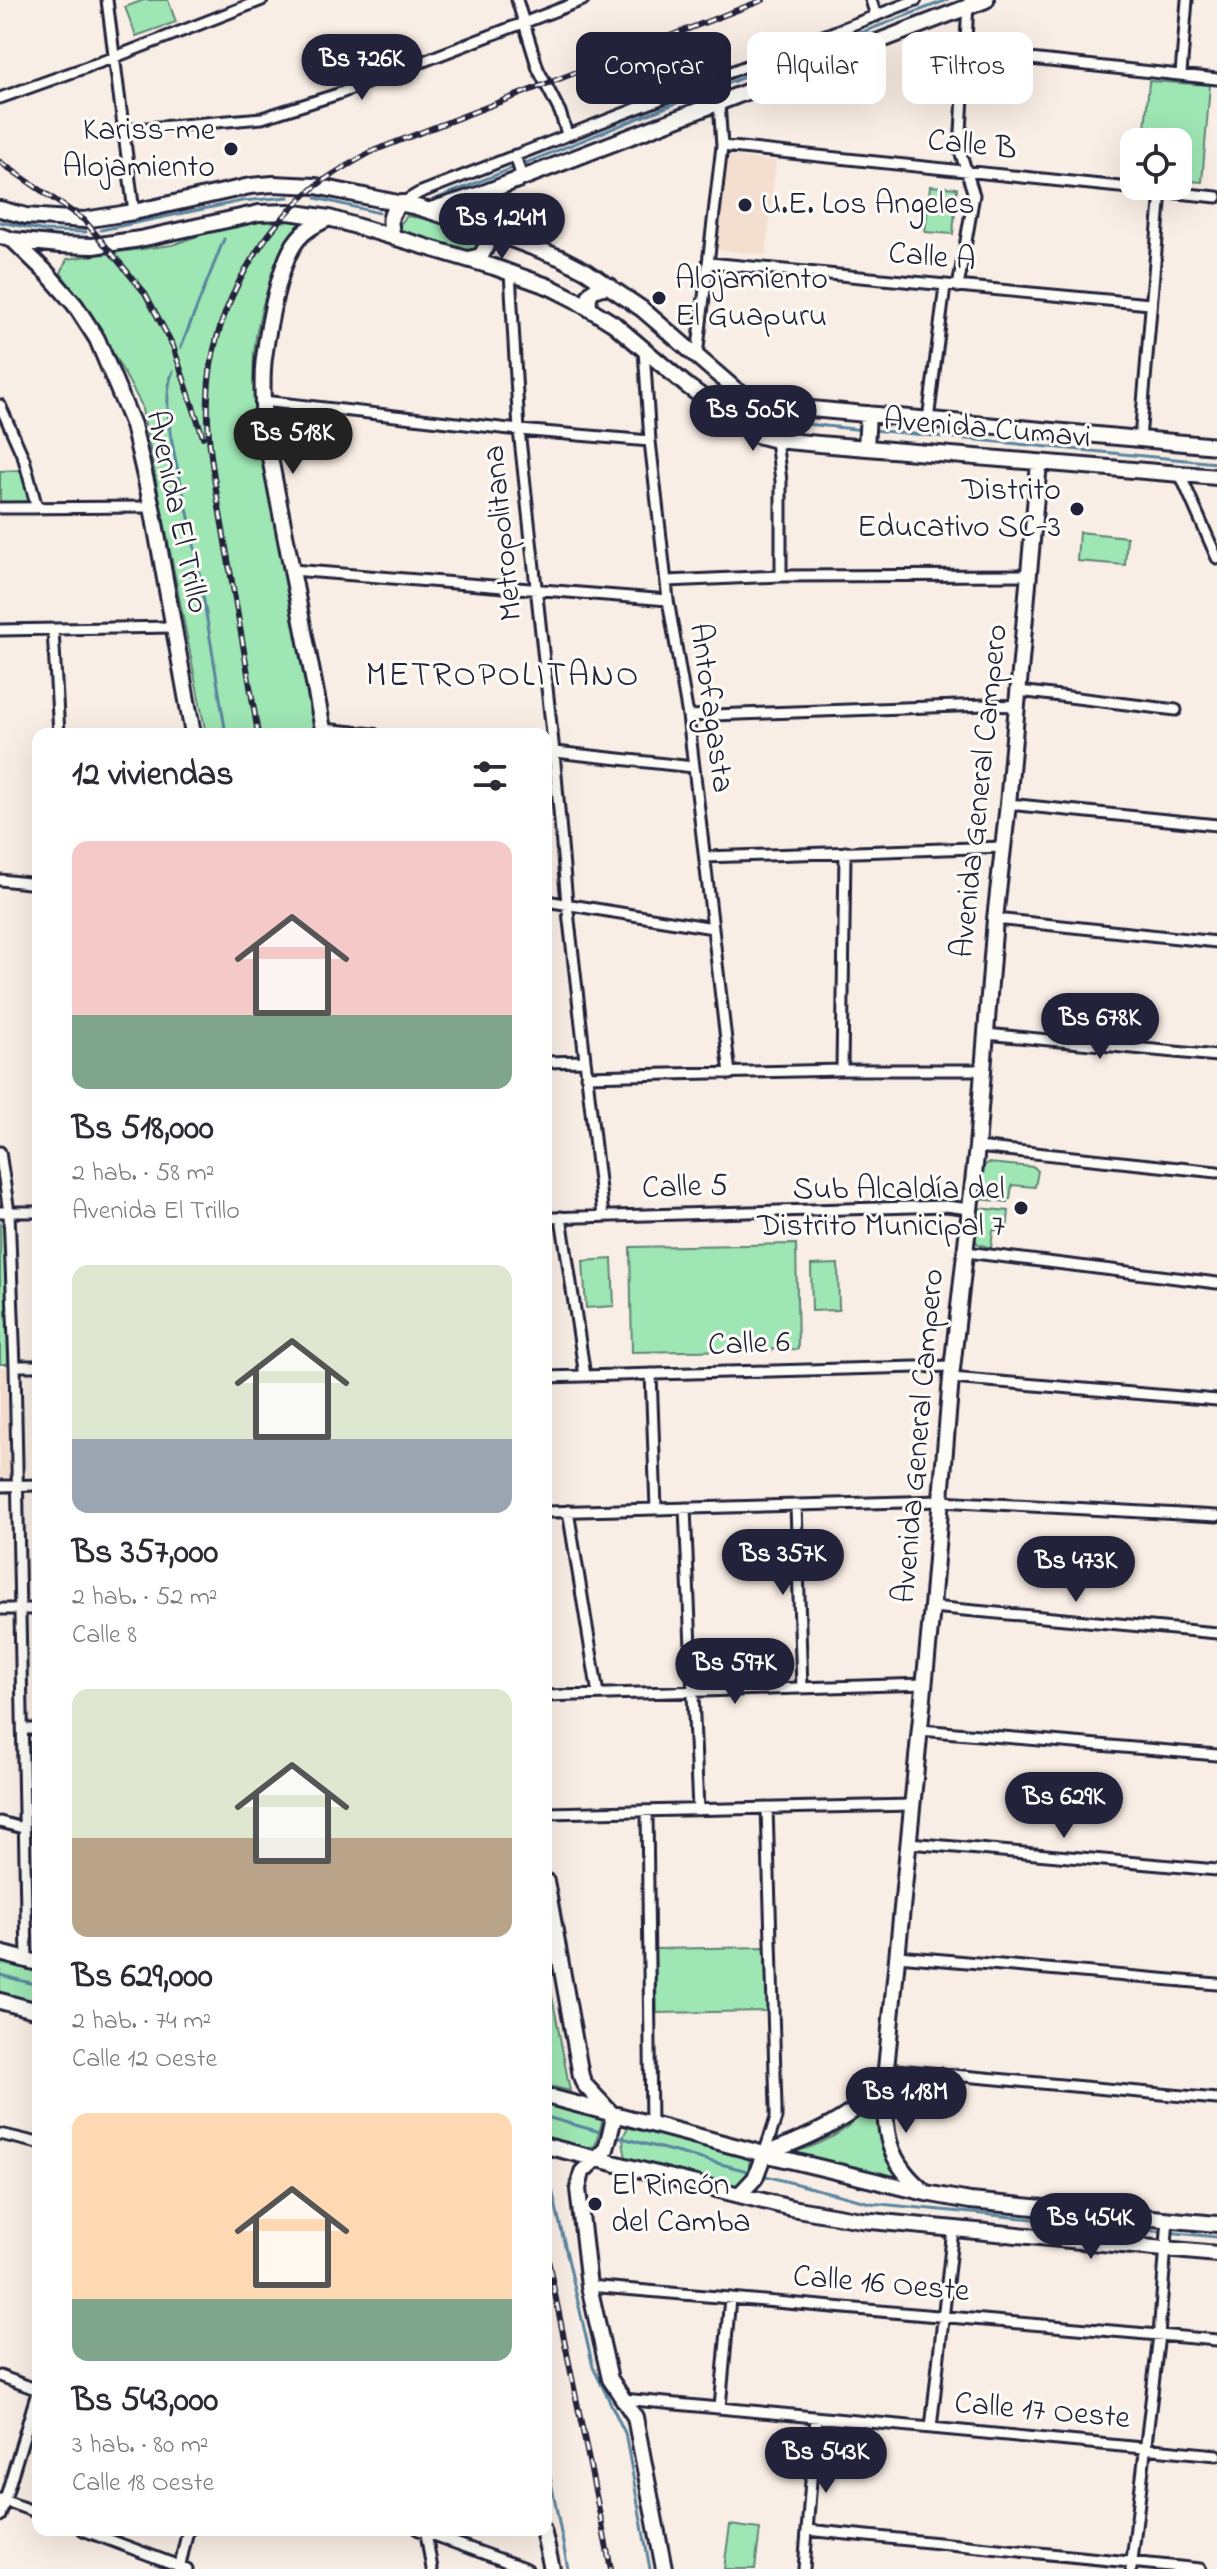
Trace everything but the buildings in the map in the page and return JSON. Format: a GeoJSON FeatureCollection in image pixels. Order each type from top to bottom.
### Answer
{"type":"FeatureCollection","features":[{"type":"Feature","properties":{"kind":"main road"},"geometry":{"type":"LineString","coordinates":[[886,35],[968,3],[986,0]]}},
{"type":"Feature","properties":{"kind":"main road"},"geometry":{"type":"LineString","coordinates":[[430,210],[478,195],[714,104]]}},
{"type":"Feature","properties":{"kind":"main road","name":"Avenida Cumavi"},"geometry":{"type":"LineString","coordinates":[[0,209],[26,216],[84,220],[234,189],[273,184],[316,186],[430,210],[561,258],[610,286],[642,309],[737,391],[754,399],[868,417],[1217,446]]}},
{"type":"Feature","properties":{"kind":"main road"},"geometry":{"type":"LineString","coordinates":[[466,259],[481,256],[488,243],[485,229],[471,218],[469,212],[471,202],[478,195]]}},
{"type":"Feature","properties":{"kind":"main road"},"geometry":{"type":"LineString","coordinates":[[393,237],[390,217],[402,203]]}},
{"type":"Feature","properties":{"kind":"main road","name":"Avenida Cumavi"},"geometry":{"type":"LineString","coordinates":[[7,238],[93,246],[259,213],[289,212],[329,218],[550,287],[614,324],[753,434],[776,440],[866,443],[1039,463],[1217,477]]}},
{"type":"Feature","properties":{"kind":"main road"},"geometry":{"type":"LineString","coordinates":[[322,728],[264,427],[263,401],[264,360],[279,281],[296,241],[313,226],[329,218]]}},
{"type":"Feature","properties":{"kind":"main road","name":"Avenida El Trillo"},"geometry":{"type":"LineString","coordinates":[[7,238],[47,273],[75,305],[97,339],[133,425],[152,507],[192,728]]}},
{"type":"Feature","properties":{"kind":"main road"},"geometry":{"type":"LineString","coordinates":[[589,307],[590,291],[610,286]]}},
{"type":"Feature","properties":{"kind":"main road"},"geometry":{"type":"LineString","coordinates":[[725,414],[737,391]]}},
{"type":"Feature","properties":{"kind":"main road"},"geometry":{"type":"LineString","coordinates":[[866,443],[868,417]]}},
{"type":"Feature","properties":{"kind":"main road","name":"Avenida General Campero"},"geometry":{"type":"LineString","coordinates":[[926,2193],[909,2179],[896,2162],[888,2143],[884,2122],[886,2074],[952,1372],[977,1147],[995,919],[1039,463]]}},
{"type":"Feature","properties":{"kind":"main road"},"geometry":{"type":"LineString","coordinates":[[552,1914],[581,2076],[584,2084],[612,2117]]}},
{"type":"Feature","properties":{"kind":"main road"},"geometry":{"type":"LineString","coordinates":[[0,1953],[32,1962]]}},
{"type":"Feature","properties":{"kind":"main road"},"geometry":{"type":"LineString","coordinates":[[0,2001],[32,2009]]}},
{"type":"Feature","properties":{"kind":"main road"},"geometry":{"type":"LineString","coordinates":[[739,2195],[760,2165],[827,2128],[875,2093],[886,2074]]}},
{"type":"Feature","properties":{"kind":"main road"},"geometry":{"type":"LineString","coordinates":[[552,2098],[612,2117],[651,2124],[760,2165],[1168,2234],[1217,2254]]}},
{"type":"Feature","properties":{"kind":"main road"},"geometry":{"type":"LineString","coordinates":[[612,2117],[600,2154],[582,2172],[578,2189],[589,2286],[610,2379],[635,2417],[664,2569]]}},
{"type":"Feature","properties":{"kind":"main road"},"geometry":{"type":"LineString","coordinates":[[552,2147],[600,2154],[791,2208],[861,2220],[953,2229],[1168,2234],[1217,2224]]}},
{"type":"Feature","properties":{"kind":"main road"},"geometry":{"type":"LineString","coordinates":[[544,2536],[552,2569]]}},
{"type":"Feature","properties":{"kind":"street"},"geometry":{"type":"LineString","coordinates":[[107,0],[134,212]]}},
{"type":"Feature","properties":{"kind":"street"},"geometry":{"type":"LineString","coordinates":[[0,98],[262,0]]}},
{"type":"Feature","properties":{"kind":"street"},"geometry":{"type":"LineString","coordinates":[[517,0],[538,69],[560,112],[567,134]]}},
{"type":"Feature","properties":{"kind":"street"},"geometry":{"type":"LineString","coordinates":[[124,130],[262,118],[338,94],[583,0]]}},
{"type":"Feature","properties":{"kind":"street"},"geometry":{"type":"LineString","coordinates":[[871,0],[876,16]]}},
{"type":"Feature","properties":{"kind":"street"},"geometry":{"type":"LineString","coordinates":[[837,32],[916,0]]}},
{"type":"Feature","properties":{"kind":"street"},"geometry":{"type":"LineString","coordinates":[[1181,74],[1187,0]]}},
{"type":"Feature","properties":{"kind":"street"},"geometry":{"type":"LineString","coordinates":[[966,32],[968,3]]}},
{"type":"Feature","properties":{"kind":"street"},"geometry":{"type":"LineString","coordinates":[[1033,59],[1217,79]]}},
{"type":"Feature","properties":{"kind":"street"},"geometry":{"type":"LineString","coordinates":[[402,203],[419,193],[516,157],[567,134],[747,67]]}},
{"type":"Feature","properties":{"kind":"street"},"geometry":{"type":"LineString","coordinates":[[697,356],[722,146],[719,104]]}},
{"type":"Feature","properties":{"kind":"street"},"geometry":{"type":"LineString","coordinates":[[958,287],[974,195],[960,151],[962,104]]}},
{"type":"Feature","properties":{"kind":"street","name":"Calle B"},"geometry":{"type":"LineString","coordinates":[[722,146],[1120,187]]}},
{"type":"Feature","properties":{"kind":"street"},"geometry":{"type":"LineString","coordinates":[[516,157],[522,176]]}},
{"type":"Feature","properties":{"kind":"street","name":"Calle B"},"geometry":{"type":"LineString","coordinates":[[1192,194],[1217,197]]}},
{"type":"Feature","properties":{"kind":"street"},"geometry":{"type":"LineString","coordinates":[[1140,439],[1160,200]]}},
{"type":"Feature","properties":{"kind":"street","name":"Calle A"},"geometry":{"type":"LineString","coordinates":[[709,263],[1150,304]]}},
{"type":"Feature","properties":{"kind":"street","name":"Metropolitana"},"geometry":{"type":"LineString","coordinates":[[510,272],[519,430],[537,588],[548,728]]}},
{"type":"Feature","properties":{"kind":"street"},"geometry":{"type":"LineString","coordinates":[[928,420],[945,286]]}},
{"type":"Feature","properties":{"kind":"street","name":"Antofagasta"},"geometry":{"type":"LineString","coordinates":[[644,350],[650,441],[668,600],[688,716],[730,1074]]}},
{"type":"Feature","properties":{"kind":"street"},"geometry":{"type":"LineString","coordinates":[[263,401],[519,430],[650,441]]}},
{"type":"Feature","properties":{"kind":"street"},"geometry":{"type":"LineString","coordinates":[[0,405],[24,459],[37,508]]}},
{"type":"Feature","properties":{"kind":"street"},"geometry":{"type":"LineString","coordinates":[[776,440],[781,481],[781,576]]}},
{"type":"Feature","properties":{"kind":"street"},"geometry":{"type":"LineString","coordinates":[[1180,474],[1217,558]]}},
{"type":"Feature","properties":{"kind":"street"},"geometry":{"type":"LineString","coordinates":[[0,508],[152,507]]}},
{"type":"Feature","properties":{"kind":"street"},"geometry":{"type":"LineString","coordinates":[[292,570],[668,600]]}},
{"type":"Feature","properties":{"kind":"street"},"geometry":{"type":"LineString","coordinates":[[667,581],[781,576],[1030,575]]}},
{"type":"Feature","properties":{"kind":"street"},"geometry":{"type":"LineString","coordinates":[[0,630],[172,627]]}},
{"type":"Feature","properties":{"kind":"street"},"geometry":{"type":"LineString","coordinates":[[53,630],[59,728]]}},
{"type":"Feature","properties":{"kind":"street"},"geometry":{"type":"LineString","coordinates":[[688,716],[985,705],[1018,699],[1176,710]]}},
{"type":"Feature","properties":{"kind":"street"},"geometry":{"type":"LineString","coordinates":[[552,752],[693,767]]}},
{"type":"Feature","properties":{"kind":"street","name":"Metropolitana"},"geometry":{"type":"LineString","coordinates":[[552,770],[603,1216]]}},
{"type":"Feature","properties":{"kind":"street"},"geometry":{"type":"LineString","coordinates":[[1008,804],[1217,825]]}},
{"type":"Feature","properties":{"kind":"street"},"geometry":{"type":"LineString","coordinates":[[705,857],[1003,847]]}},
{"type":"Feature","properties":{"kind":"street"},"geometry":{"type":"LineString","coordinates":[[842,1070],[845,852]]}},
{"type":"Feature","properties":{"kind":"street"},"geometry":{"type":"LineString","coordinates":[[0,880],[32,883]]}},
{"type":"Feature","properties":{"kind":"street"},"geometry":{"type":"LineString","coordinates":[[552,902],[713,928]]}},
{"type":"Feature","properties":{"kind":"street"},"geometry":{"type":"LineString","coordinates":[[995,919],[1217,942]]}},
{"type":"Feature","properties":{"kind":"street"},"geometry":{"type":"LineString","coordinates":[[986,1034],[1217,1056]]}},
{"type":"Feature","properties":{"kind":"street"},"geometry":{"type":"LineString","coordinates":[[552,1062],[584,1061]]}},
{"type":"Feature","properties":{"kind":"street"},"geometry":{"type":"LineString","coordinates":[[586,1076],[982,1070]]}},
{"type":"Feature","properties":{"kind":"street"},"geometry":{"type":"LineString","coordinates":[[977,1147],[1217,1172]]}},
{"type":"Feature","properties":{"kind":"street"},"geometry":{"type":"LineString","coordinates":[[0,1152],[15,1366],[24,1729],[23,1828],[32,1949]]}},
{"type":"Feature","properties":{"kind":"street","name":"Calle 5"},"geometry":{"type":"LineString","coordinates":[[552,1218],[946,1206],[969,1209]]}},
{"type":"Feature","properties":{"kind":"street"},"geometry":{"type":"LineString","coordinates":[[4,1212],[32,1212]]}},
{"type":"Feature","properties":{"kind":"street"},"geometry":{"type":"LineString","coordinates":[[561,1217],[585,1376]]}},
{"type":"Feature","properties":{"kind":"street"},"geometry":{"type":"LineString","coordinates":[[966,1252],[1217,1283]]}},
{"type":"Feature","properties":{"kind":"street"},"geometry":{"type":"LineString","coordinates":[[15,1366],[32,1366]]}},
{"type":"Feature","properties":{"kind":"street","name":"Calle 6"},"geometry":{"type":"LineString","coordinates":[[552,1377],[952,1372],[1217,1400]]}},
{"type":"Feature","properties":{"kind":"street"},"geometry":{"type":"LineString","coordinates":[[651,1374],[656,1508]]}},
{"type":"Feature","properties":{"kind":"street"},"geometry":{"type":"LineString","coordinates":[[0,1486],[32,1485]]}},
{"type":"Feature","properties":{"kind":"street"},"geometry":{"type":"LineString","coordinates":[[552,1512],[940,1501],[1217,1516]]}},
{"type":"Feature","properties":{"kind":"street"},"geometry":{"type":"LineString","coordinates":[[796,1505],[802,1688]]}},
{"type":"Feature","properties":{"kind":"street"},"geometry":{"type":"LineString","coordinates":[[685,1508],[698,1810]]}},
{"type":"Feature","properties":{"kind":"street"},"geometry":{"type":"LineString","coordinates":[[568,1511],[598,1694]]}},
{"type":"Feature","properties":{"kind":"street"},"geometry":{"type":"LineString","coordinates":[[932,1607],[1217,1633]]}},
{"type":"Feature","properties":{"kind":"street"},"geometry":{"type":"LineString","coordinates":[[0,1609],[32,1609]]}},
{"type":"Feature","properties":{"kind":"street"},"geometry":{"type":"LineString","coordinates":[[552,1696],[924,1684]]}},
{"type":"Feature","properties":{"kind":"street"},"geometry":{"type":"LineString","coordinates":[[24,1729],[32,1729]]}},
{"type":"Feature","properties":{"kind":"street"},"geometry":{"type":"LineString","coordinates":[[920,1730],[1217,1755]]}},
{"type":"Feature","properties":{"kind":"street"},"geometry":{"type":"LineString","coordinates":[[552,1813],[912,1805]]}},
{"type":"Feature","properties":{"kind":"street"},"geometry":{"type":"LineString","coordinates":[[760,2165],[776,2118],[767,1808]]}},
{"type":"Feature","properties":{"kind":"street"},"geometry":{"type":"LineString","coordinates":[[647,1811],[651,2124]]}},
{"type":"Feature","properties":{"kind":"street"},"geometry":{"type":"LineString","coordinates":[[0,1822],[23,1828]]}},
{"type":"Feature","properties":{"kind":"street"},"geometry":{"type":"LineString","coordinates":[[909,1843],[1217,1870]]}},
{"type":"Feature","properties":{"kind":"street"},"geometry":{"type":"LineString","coordinates":[[898,1956],[1217,1984]]}},
{"type":"Feature","properties":{"kind":"street"},"geometry":{"type":"LineString","coordinates":[[886,2074],[1217,2099]]}},
{"type":"Feature","properties":{"kind":"street"},"geometry":{"type":"LineString","coordinates":[[0,2134],[32,2142]]}},
{"type":"Feature","properties":{"kind":"street"},"geometry":{"type":"LineString","coordinates":[[931,2428],[953,2229]]}},
{"type":"Feature","properties":{"kind":"street"},"geometry":{"type":"LineString","coordinates":[[1132,2566],[1168,2234]]}},
{"type":"Feature","properties":{"kind":"street","name":"Calle 16 Oeste"},"geometry":{"type":"LineString","coordinates":[[589,2286],[1217,2340]]}},
{"type":"Feature","properties":{"kind":"street"},"geometry":{"type":"LineString","coordinates":[[720,2407],[730,2298]]}},
{"type":"Feature","properties":{"kind":"street"},"geometry":{"type":"LineString","coordinates":[[0,2376],[32,2388]]}},
{"type":"Feature","properties":{"kind":"street","name":"Calle 17 Oeste"},"geometry":{"type":"LineString","coordinates":[[623,2399],[1217,2455]]}},
{"type":"Feature","properties":{"kind":"street"},"geometry":{"type":"LineString","coordinates":[[0,2516],[2,2500],[32,2408]]}},
{"type":"Feature","properties":{"kind":"street"},"geometry":{"type":"LineString","coordinates":[[804,2569],[816,2418]]}},
{"type":"Feature","properties":{"kind":"street"},"geometry":{"type":"LineString","coordinates":[[2,2500],[32,2511]]}},
{"type":"Feature","properties":{"kind":"street"},"geometry":{"type":"LineString","coordinates":[[807,2530],[1132,2566],[1200,2569]]}},
{"type":"Feature","properties":{"kind":"street"},"geometry":{"type":"LineString","coordinates":[[99,2536],[182,2568],[187,2536]]}},
{"type":"Feature","properties":{"kind":"street"},"geometry":{"type":"LineString","coordinates":[[423,2536],[432,2569]]}},
{"type":"Feature","properties":{"kind":"street"},"geometry":{"type":"LineString","coordinates":[[436,2536],[527,2569]]}},
{"type":"Feature","properties":{"kind":"shaded area"},"geometry":{"type":"Polygon","coordinates":[[[723,155],[776,161],[766,255],[720,250],[714,243],[723,155]]]}},
{"type":"Feature","properties":{"kind":"shaded area"},"geometry":{"type":"Polygon","coordinates":[[[0,1367],[7,1367],[9,1477],[0,1477],[0,1367]]]}},
{"type":"Feature","properties":{"kind":"green space"},"geometry":{"type":"Polygon","coordinates":[[[144,0],[168,0],[176,22],[136,36],[125,7],[144,0]]]}},
{"type":"Feature","properties":{"kind":"green space"},"geometry":{"type":"Polygon","coordinates":[[[1149,81],[1210,85],[1202,182],[1192,181],[1192,128],[1145,128],[1149,81]]]}},
{"type":"Feature","properties":{"kind":"green space"},"geometry":{"type":"Polygon","coordinates":[[[930,186],[957,188],[953,234],[925,232],[930,186]]]}},
{"type":"Feature","properties":{"kind":"green space"},"geometry":{"type":"Polygon","coordinates":[[[407,216],[439,221],[475,232],[479,244],[472,252],[463,252],[426,242],[401,232],[400,224],[407,216]]]}},
{"type":"Feature","properties":{"kind":"green space"},"geometry":{"type":"Polygon","coordinates":[[[261,221],[302,221],[276,268],[264,302],[254,354],[254,404],[318,728],[205,728],[141,404],[102,333],[61,273],[67,259],[172,245],[217,229],[261,221]]]}},
{"type":"Feature","properties":{"kind":"green space"},"geometry":{"type":"Polygon","coordinates":[[[22,470],[29,500],[26,503],[0,503],[0,471],[22,470]]]}},
{"type":"Feature","properties":{"kind":"green space"},"geometry":{"type":"Polygon","coordinates":[[[1079,532],[1127,537],[1125,565],[1077,561],[1079,532]]]}},
{"type":"Feature","properties":{"kind":"green space"},"geometry":{"type":"Polygon","coordinates":[[[988,1163],[1034,1167],[1038,1171],[1035,1187],[1012,1185],[1007,1202],[979,1199],[983,1166],[988,1163]]]}},
{"type":"Feature","properties":{"kind":"green space"},"geometry":{"type":"Polygon","coordinates":[[[978,1208],[1009,1211],[1007,1231],[993,1230],[991,1248],[978,1244],[974,1238],[978,1208]]]}},
{"type":"Feature","properties":{"kind":"green space"},"geometry":{"type":"Polygon","coordinates":[[[0,1223],[6,1227],[8,1364],[0,1364],[0,1223]]]}},
{"type":"Feature","properties":{"kind":"green space"},"geometry":{"type":"Polygon","coordinates":[[[796,1244],[798,1349],[632,1352],[630,1247],[796,1244]]]}},
{"type":"Feature","properties":{"kind":"green space"},"geometry":{"type":"Polygon","coordinates":[[[612,1259],[614,1306],[586,1308],[583,1261],[612,1259]]]}},
{"type":"Feature","properties":{"kind":"green space"},"geometry":{"type":"Polygon","coordinates":[[[838,1264],[839,1310],[812,1311],[811,1265],[838,1264]]]}},
{"type":"Feature","properties":{"kind":"green space"},"geometry":{"type":"Polygon","coordinates":[[[765,1947],[768,2011],[657,2013],[655,1949],[765,1947]]]}},
{"type":"Feature","properties":{"kind":"green space"},"geometry":{"type":"Polygon","coordinates":[[[0,1958],[32,1966],[32,2002],[0,1994],[0,1958]]]}},
{"type":"Feature","properties":{"kind":"green space"},"geometry":{"type":"Polygon","coordinates":[[[552,1996],[570,2091],[552,2086],[552,1996]]]}},
{"type":"Feature","properties":{"kind":"green space"},"geometry":{"type":"Polygon","coordinates":[[[552,2106],[603,2119],[595,2146],[578,2149],[552,2143],[552,2106]]]}},
{"type":"Feature","properties":{"kind":"green space"},"geometry":{"type":"Polygon","coordinates":[[[867,2113],[878,2121],[881,2144],[906,2181],[792,2153],[827,2139],[867,2113]]]}},
{"type":"Feature","properties":{"kind":"green space"},"geometry":{"type":"Polygon","coordinates":[[[632,2124],[750,2156],[748,2174],[737,2186],[626,2157],[624,2135],[632,2124]]]}},
{"type":"Feature","properties":{"kind":"green space"},"geometry":{"type":"Polygon","coordinates":[[[730,2525],[760,2529],[755,2569],[724,2569],[730,2525]]]}},
{"type":"Feature","properties":{"kind":"waterway"},"geometry":{"type":"LineString","coordinates":[[433,200],[947,0]]}},
{"type":"Feature","properties":{"kind":"waterway"},"geometry":{"type":"LineString","coordinates":[[101,230],[242,201],[289,197]]}},
{"type":"Feature","properties":{"kind":"waterway"},"geometry":{"type":"LineString","coordinates":[[316,198],[379,213]]}},
{"type":"Feature","properties":{"kind":"waterway"},"geometry":{"type":"LineString","coordinates":[[0,222],[45,231],[86,232]]}},
{"type":"Feature","properties":{"kind":"waterway"},"geometry":{"type":"LineString","coordinates":[[181,347],[224,239]]}},
{"type":"Feature","properties":{"kind":"waterway"},"geometry":{"type":"LineString","coordinates":[[173,371],[169,386],[169,424],[190,522],[225,728]]}},
{"type":"Feature","properties":{"kind":"waterway"},"geometry":{"type":"LineString","coordinates":[[750,414],[767,420],[864,430]]}},
{"type":"Feature","properties":{"kind":"waterway"},"geometry":{"type":"LineString","coordinates":[[872,430],[1217,463]]}},
{"type":"Feature","properties":{"kind":"waterway"},"geometry":{"type":"LineString","coordinates":[[0,1975],[32,1983]]}},
{"type":"Feature","properties":{"kind":"waterway"},"geometry":{"type":"LineString","coordinates":[[552,2119],[604,2133]]}},
{"type":"Feature","properties":{"kind":"waterway"},"geometry":{"type":"LineString","coordinates":[[615,2136],[751,2172]]}},
{"type":"Feature","properties":{"kind":"waterway"},"geometry":{"type":"LineString","coordinates":[[762,2175],[870,2203],[1217,2237]]}},
{"type":"Feature","properties":{"kind":"waterway"},"geometry":{"type":"LineString","coordinates":[[552,2190],[593,2367],[625,2433],[650,2569]]}},
{"type":"Feature","properties":{"kind":"waterway"},"geometry":{"type":"LineString","coordinates":[[552,2487],[568,2569]]}},
{"type":"Feature","properties":{"kind":"railway"},"geometry":{"type":"LineString","coordinates":[[257,728],[213,472],[208,416],[211,367],[217,338],[227,308],[256,253],[294,206],[316,186],[373,151],[763,0]]}},
{"type":"Feature","properties":{"kind":"railway"},"geometry":{"type":"LineString","coordinates":[[0,162],[84,220],[145,293],[173,346],[203,437]]}},
{"type":"Feature","properties":{"kind":"railway"},"geometry":{"type":"LineString","coordinates":[[552,2279],[611,2569]]}},
{"type":"Feature","properties":{"kind":"place","name":"Kariss-me Alojamiento"},"geometry":{"type":"Point","coordinates":[231,149]}},
{"type":"Feature","properties":{"kind":"place","name":"U.E. Los Angeles"},"geometry":{"type":"Point","coordinates":[745,205]}},
{"type":"Feature","properties":{"kind":"place","name":"Alojamiento El Guapuru"},"geometry":{"type":"Point","coordinates":[659,298]}},
{"type":"Feature","properties":{"kind":"place","name":"Distrito Educativo SC-3"},"geometry":{"type":"Point","coordinates":[1077,509]}},
{"type":"Feature","properties":{"kind":"place","name":"Sub Alcaldía del Distrito Municipal 7"},"geometry":{"type":"Point","coordinates":[1021,1208]}},
{"type":"Feature","properties":{"kind":"place","name":"El Rincón del Camba"},"geometry":{"type":"Point","coordinates":[595,2204]}},
{"type":"Feature","properties":{"kind":"district","name":"METROPOLITANO"},"geometry":{"type":"Point","coordinates":[503,677]}}]}
